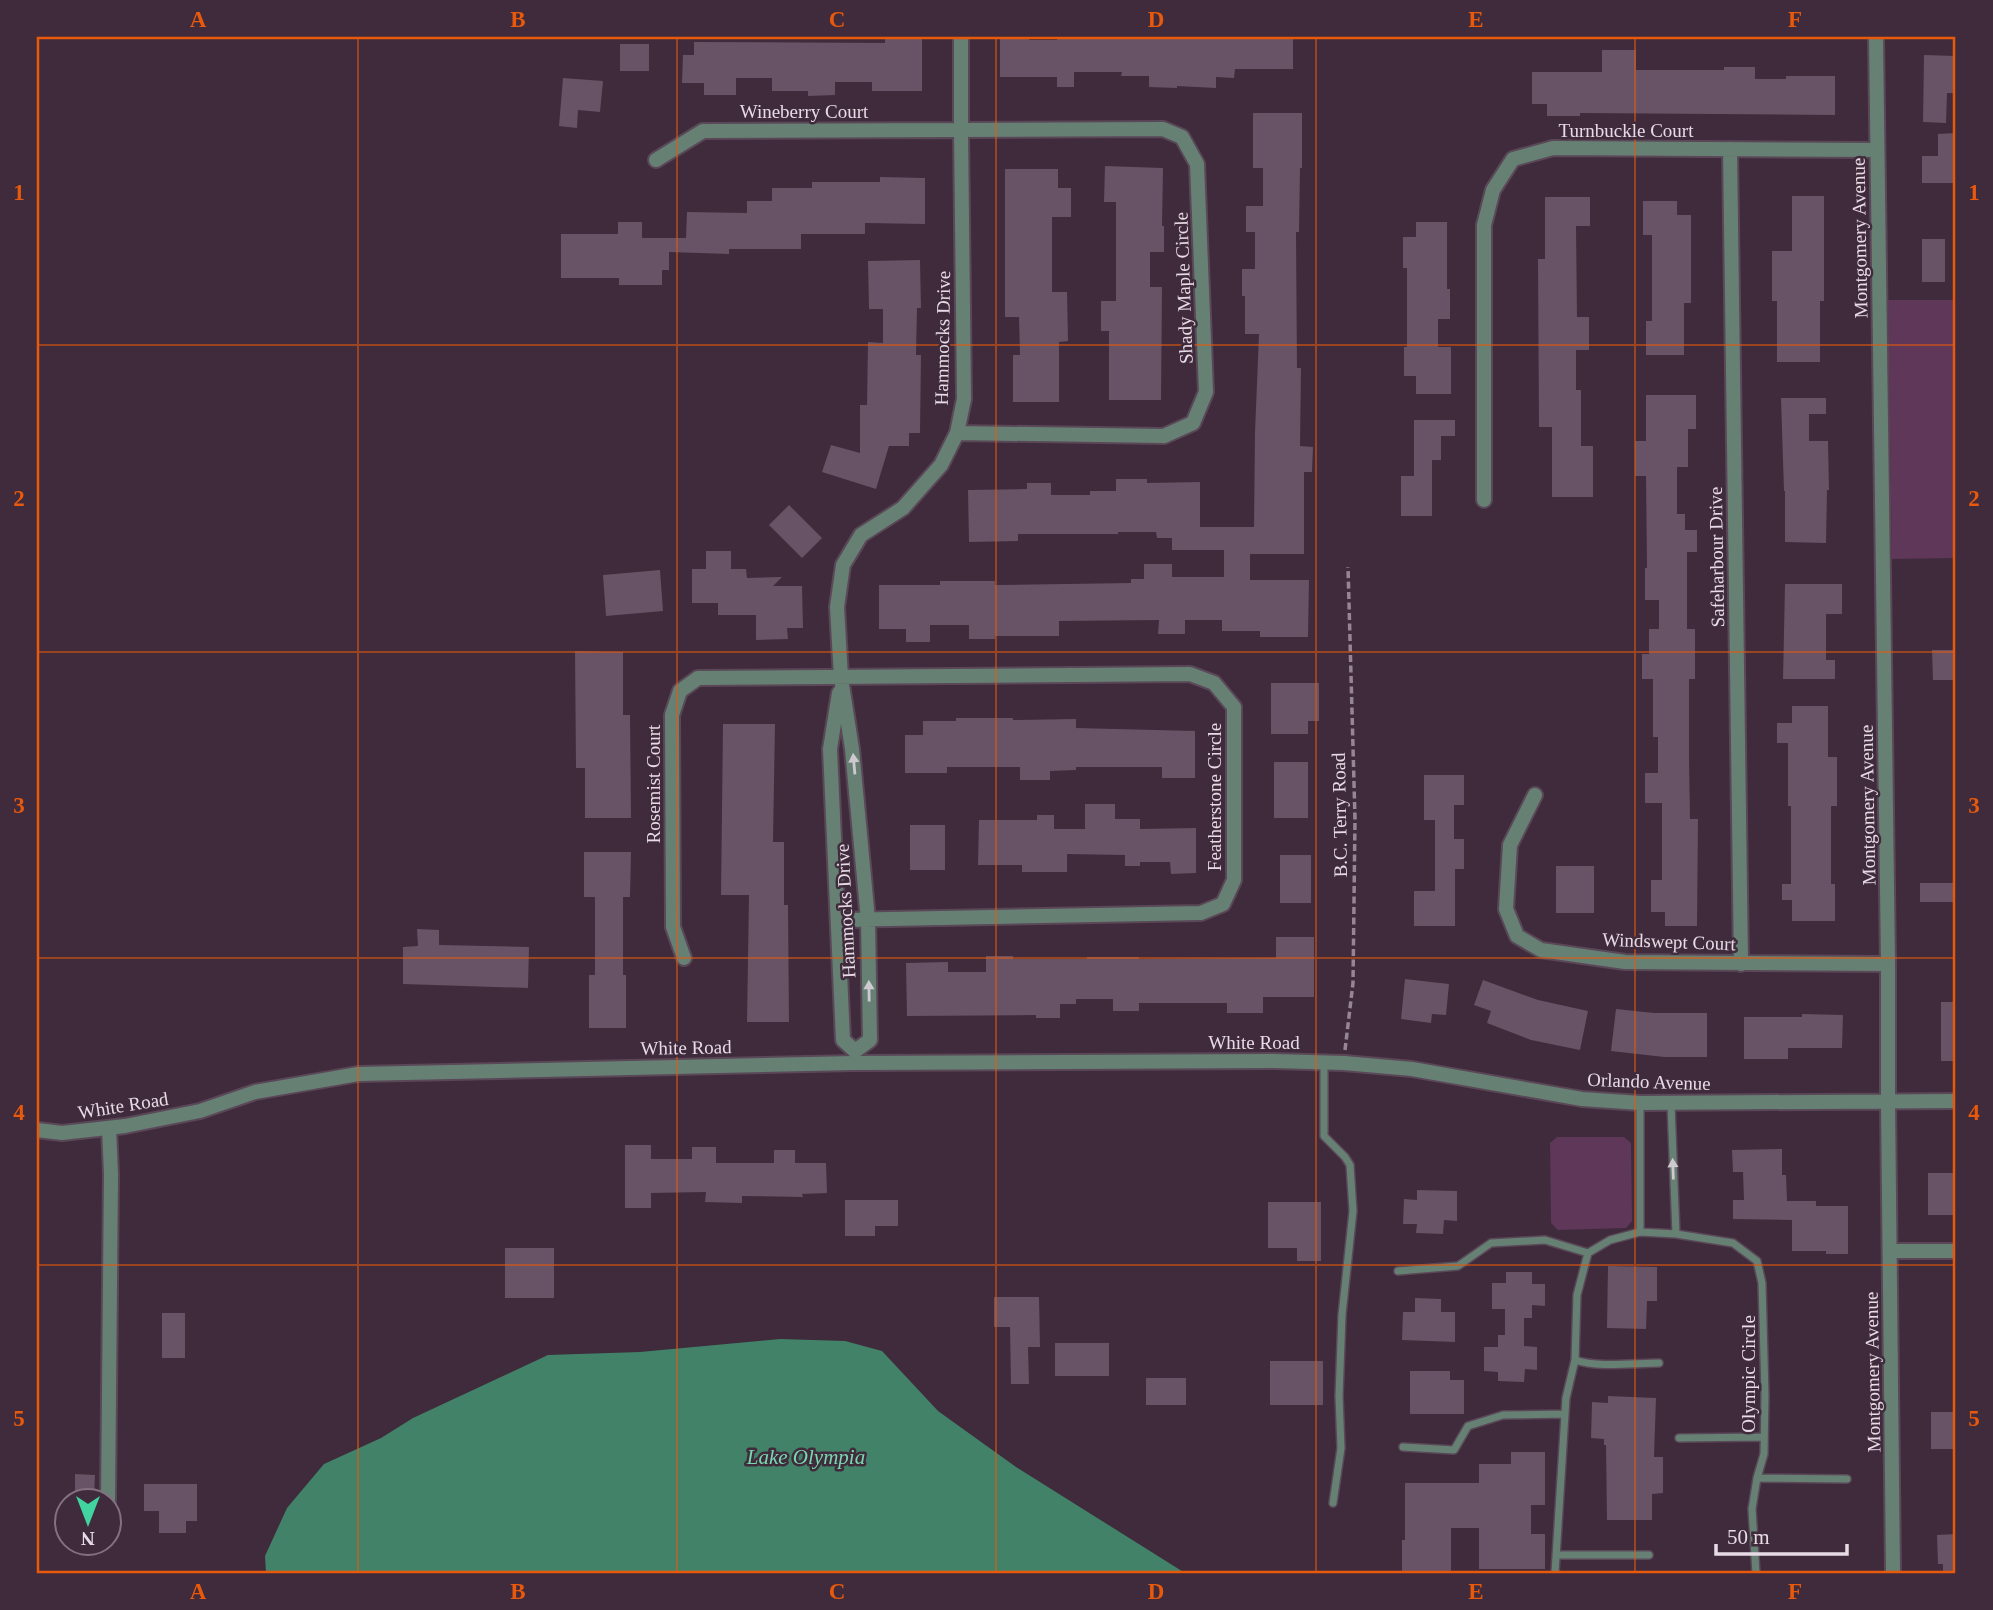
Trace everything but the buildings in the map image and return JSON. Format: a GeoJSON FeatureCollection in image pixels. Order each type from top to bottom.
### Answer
{"type":"FeatureCollection","features":[{"type":"Feature","properties":{"kind":"street","name":"Hammocks Drive"},"geometry":{"type":"LineString","coordinates":[[841,678],[830,749],[843,1040],[855,1057],[870,1040],[868,919],[852,749],[841,678],[837,607],[844,565],[861,535],[903,508],[941,465],[957,433],[964,399],[961,37]]}},
{"type":"Feature","properties":{"kind":"street","name":"Montgomery Avenue"},"geometry":{"type":"LineString","coordinates":[[1876,37],[1893,1573]]}},
{"type":"Feature","properties":{"kind":"street","name":"Shady Maple Circle"},"geometry":{"type":"LineString","coordinates":[[957,433],[1164,436],[1193,423],[1206,392],[1197,164],[1182,137],[1163,128],[961,130]]}},
{"type":"Feature","properties":{"kind":"street","name":"Wineberry Court"},"geometry":{"type":"LineString","coordinates":[[656,159],[703,131],[961,130]]}},
{"type":"Feature","properties":{"kind":"street","name":"Turnbuckle Court"},"geometry":{"type":"LineString","coordinates":[[1485,500],[1485,225],[1493,190],[1513,159],[1553,148],[1877,150]]}},
{"type":"Feature","properties":{"kind":"street","name":"Safeharbour Drive"},"geometry":{"type":"LineString","coordinates":[[1730,149],[1741,964]]}},
{"type":"Feature","properties":{"kind":"street","name":"Featherstone Circle"},"geometry":{"type":"LineString","coordinates":[[838,920],[1201,913],[1223,904],[1234,880],[1234,707],[1214,683],[1189,674],[841,678]]}},
{"type":"Feature","properties":{"kind":"street","name":"Rosemist Court"},"geometry":{"type":"LineString","coordinates":[[684,958],[673,927],[672,715],[680,691],[698,678],[841,678]]}},
{"type":"Feature","properties":{"kind":"street","name":"Windswept Court"},"geometry":{"type":"LineString","coordinates":[[1535,795],[1510,845],[1506,909],[1517,936],[1541,950],[1625,962],[1888,964]]}},
{"type":"Feature","properties":{"kind":"street","name":"White Road"},"geometry":{"type":"LineString","coordinates":[[37,1129],[62,1133],[109,1128],[200,1111],[255,1092],[358,1074],[855,1057],[1344,1063]]}},
{"type":"Feature","properties":{"kind":"street","name":"Orlando Avenue"},"geometry":{"type":"LineString","coordinates":[[1344,1063],[1412,1069],[1582,1099],[1640,1103],[1956,1101]]}},
{"type":"Feature","properties":{"kind":"street"},"geometry":{"type":"LineString","coordinates":[[108,1488],[111,1174],[109,1128]]}},
{"type":"Feature","properties":{"kind":"street"},"geometry":{"type":"LineString","coordinates":[[1890,1251],[1956,1251]]}},
{"type":"Feature","properties":{"kind":"lane"},"geometry":{"type":"LineString","coordinates":[[1324,1062],[1324,1136],[1350,1165],[1353,1211],[1342,1315],[1339,1396],[1342,1448],[1333,1503]]}},
{"type":"Feature","properties":{"kind":"lane"},"geometry":{"type":"LineString","coordinates":[[1640,1103],[1640,1231]]}},
{"type":"Feature","properties":{"kind":"lane"},"geometry":{"type":"LineString","coordinates":[[1671,1104],[1676,1234]]}},
{"type":"Feature","properties":{"kind":"lane","name":"Olympic Circle"},"geometry":{"type":"LineString","coordinates":[[1588,1253],[1609,1240],[1640,1231],[1733,1242],[1757,1261],[1763,1290],[1764,1454],[1752,1509],[1756,1573]]}},
{"type":"Feature","properties":{"kind":"lane"},"geometry":{"type":"LineString","coordinates":[[1398,1271],[1458,1266],[1491,1243],[1545,1240],[1588,1253],[1577,1295],[1574,1360],[1566,1398],[1555,1573]]}},
{"type":"Feature","properties":{"kind":"lane"},"geometry":{"type":"LineString","coordinates":[[1574,1360],[1591,1363],[1659,1363]]}},
{"type":"Feature","properties":{"kind":"lane"},"geometry":{"type":"LineString","coordinates":[[1403,1447],[1454,1450],[1468,1426],[1503,1415],[1565,1414]]}},
{"type":"Feature","properties":{"kind":"lane"},"geometry":{"type":"LineString","coordinates":[[1679,1438],[1764,1437]]}},
{"type":"Feature","properties":{"kind":"lane"},"geometry":{"type":"LineString","coordinates":[[1757,1478],[1847,1479]]}},
{"type":"Feature","properties":{"kind":"lane"},"geometry":{"type":"LineString","coordinates":[[1556,1555],[1649,1555]]}},
{"type":"Feature","properties":{"kind":"path","name":"B.C. Terry Road"},"geometry":{"type":"LineString","coordinates":[[1344,1063],[1353,983],[1354,832],[1348,568]]}},
{"type":"Feature","properties":{"kind":"shaded area"},"geometry":{"type":"Polygon","coordinates":[[[1888,300],[1956,300],[1956,558],[1892,559],[1888,300]]]}},
{"type":"Feature","properties":{"kind":"shaded area"},"geometry":{"type":"Polygon","coordinates":[[[1557,1137],[1624,1137],[1631,1143],[1632,1221],[1626,1228],[1558,1230],[1551,1223],[1550,1143],[1557,1137]]]}},
{"type":"Feature","properties":{"kind":"water","name":"Lake Olympia"},"geometry":{"type":"Polygon","coordinates":[[[780,1339],[845,1341],[882,1351],[938,1411],[1016,1467],[1185,1573],[266,1573],[265,1556],[287,1508],[324,1464],[381,1438],[413,1418],[548,1355],[640,1352],[780,1339]]]}}]}
